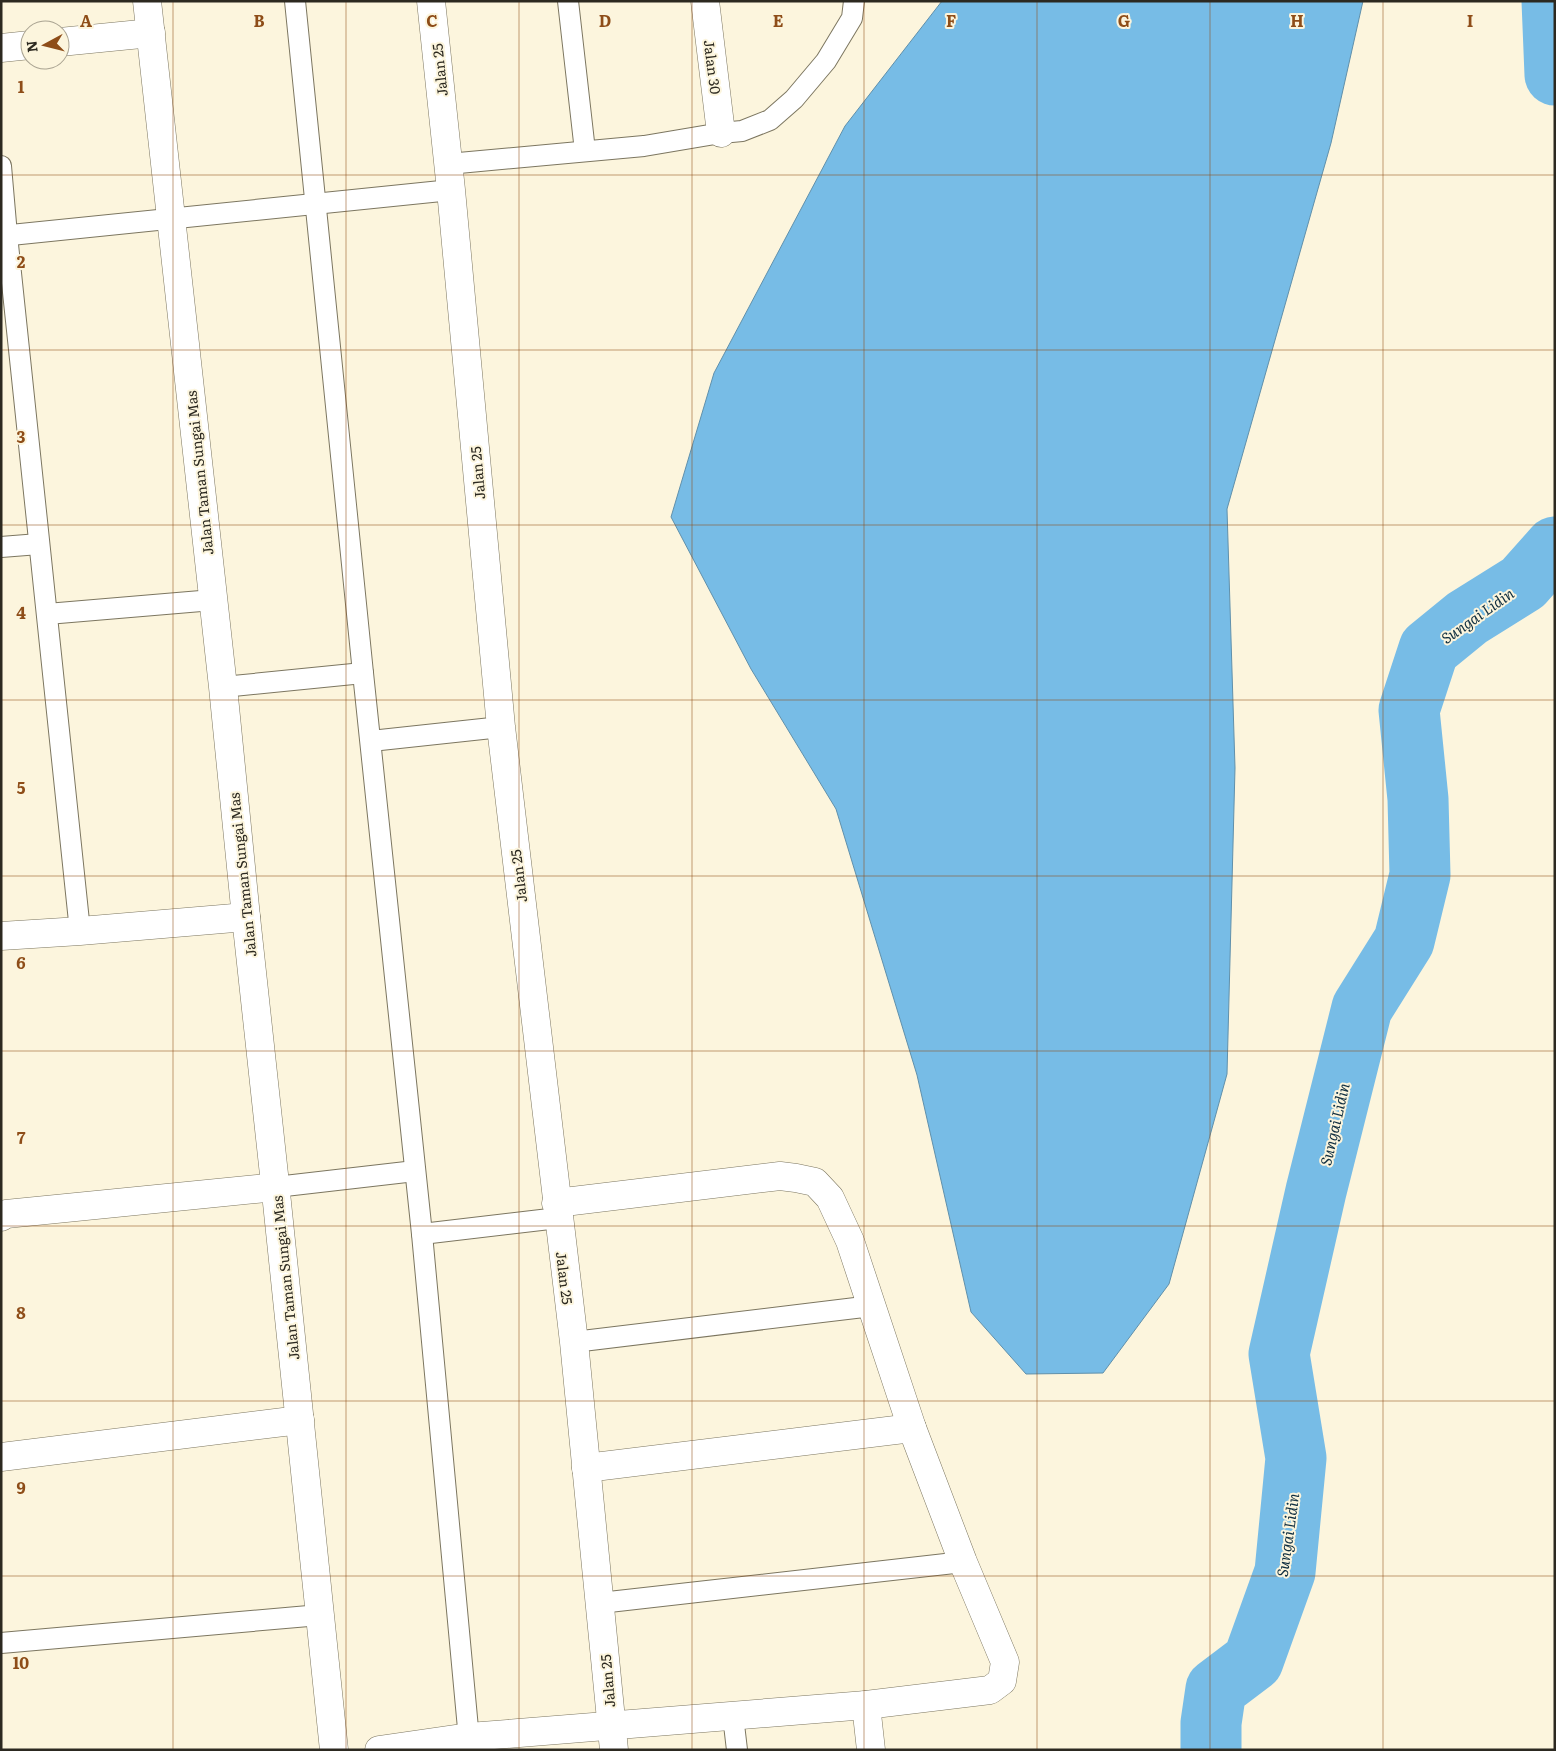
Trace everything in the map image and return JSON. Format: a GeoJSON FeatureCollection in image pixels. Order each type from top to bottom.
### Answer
{"type":"FeatureCollection","features":[{"type":"Feature","properties":{"kind":"street","name":"Jalan Taman Sungai Mas"},"geometry":{"type":"LineString","coordinates":[[148,1],[212,600],[223,686],[334,1750]]}},
{"type":"Feature","properties":{"kind":"street","name":"Jalan 25"},"geometry":{"type":"LineString","coordinates":[[432,1],[501,727],[574,1342],[613,1737]]}},
{"type":"Feature","properties":{"kind":"street","name":"Jalan 30"},"geometry":{"type":"LineString","coordinates":[[705,1],[721,133]]}},
{"type":"Feature","properties":{"kind":"street"},"geometry":{"type":"LineString","coordinates":[[70,41],[151,33]]}},
{"type":"Feature","properties":{"kind":"street"},"geometry":{"type":"LineString","coordinates":[[1,48],[20,46]]}},
{"type":"Feature","properties":{"kind":"street"},"geometry":{"type":"LineString","coordinates":[[1,936],[246,917]]}},
{"type":"Feature","properties":{"kind":"street"},"geometry":{"type":"LineString","coordinates":[[379,1750],[470,1743],[613,1737],[733,1716],[866,1705],[990,1690],[1002,1681],[1005,1662],[963,1562],[912,1428],[850,1241],[830,1198],[815,1182],[780,1176],[557,1210]]}},
{"type":"Feature","properties":{"kind":"street"},"geometry":{"type":"LineString","coordinates":[[1,1216],[276,1187]]}},
{"type":"Feature","properties":{"kind":"street"},"geometry":{"type":"LineString","coordinates":[[1,1457],[300,1420]]}},
{"type":"Feature","properties":{"kind":"street"},"geometry":{"type":"LineString","coordinates":[[586,1468],[912,1428]]}},
{"type":"Feature","properties":{"kind":"street"},"geometry":{"type":"LineString","coordinates":[[866,1705],[871,1750]]}},
{"type":"Feature","properties":{"kind":"lane"},"geometry":{"type":"LineString","coordinates":[[295,1],[422,1234],[470,1743]]}},
{"type":"Feature","properties":{"kind":"lane"},"geometry":{"type":"LineString","coordinates":[[568,1],[585,151]]}},
{"type":"Feature","properties":{"kind":"lane"},"geometry":{"type":"LineString","coordinates":[[4,236],[315,202],[585,151],[644,146],[742,131],[770,120],[794,99],[826,61],[852,18],[854,1]]}},
{"type":"Feature","properties":{"kind":"lane"},"geometry":{"type":"LineString","coordinates":[[1,166],[4,236],[47,614],[80,931]]}},
{"type":"Feature","properties":{"kind":"lane"},"geometry":{"type":"LineString","coordinates":[[1,548],[39,544]]}},
{"type":"Feature","properties":{"kind":"lane"},"geometry":{"type":"LineString","coordinates":[[47,614],[212,600]]}},
{"type":"Feature","properties":{"kind":"lane"},"geometry":{"type":"LineString","coordinates":[[223,686],[363,673]]}},
{"type":"Feature","properties":{"kind":"lane"},"geometry":{"type":"LineString","coordinates":[[370,741],[501,727]]}},
{"type":"Feature","properties":{"kind":"lane"},"geometry":{"type":"LineString","coordinates":[[276,1187],[415,1171]]}},
{"type":"Feature","properties":{"kind":"lane"},"geometry":{"type":"LineString","coordinates":[[422,1234],[557,1210]]}},
{"type":"Feature","properties":{"kind":"lane"},"geometry":{"type":"LineString","coordinates":[[574,1342],[872,1306]]}},
{"type":"Feature","properties":{"kind":"lane"},"geometry":{"type":"LineString","coordinates":[[600,1603],[963,1562]]}},
{"type":"Feature","properties":{"kind":"lane"},"geometry":{"type":"LineString","coordinates":[[1,1643],[320,1616]]}},
{"type":"Feature","properties":{"kind":"lane"},"geometry":{"type":"LineString","coordinates":[[733,1716],[737,1750]]}},
{"type":"Feature","properties":{"kind":"water"},"geometry":{"type":"Polygon","coordinates":[[[942,1],[1363,1],[1331,143],[1227,509],[1235,768],[1227,1074],[1169,1284],[1103,1373],[1026,1374],[971,1312],[917,1075],[836,809],[751,669],[671,517],[714,373],[845,126],[942,1]]]}},
{"type":"Feature","properties":{"kind":"waterway","name":"Sungai Lidin"},"geometry":{"type":"LineString","coordinates":[[1552,1],[1555,75]]}},
{"type":"Feature","properties":{"kind":"waterway","name":"Sungai Lidin"},"geometry":{"type":"LineString","coordinates":[[1211,1750],[1211,1723],[1216,1689],[1253,1661],[1285,1572],[1296,1458],[1279,1354],[1316,1191],[1362,1008],[1404,941],[1420,875],[1418,799],[1409,710],[1429,649],[1467,618],[1523,583],[1555,547]]}}]}
